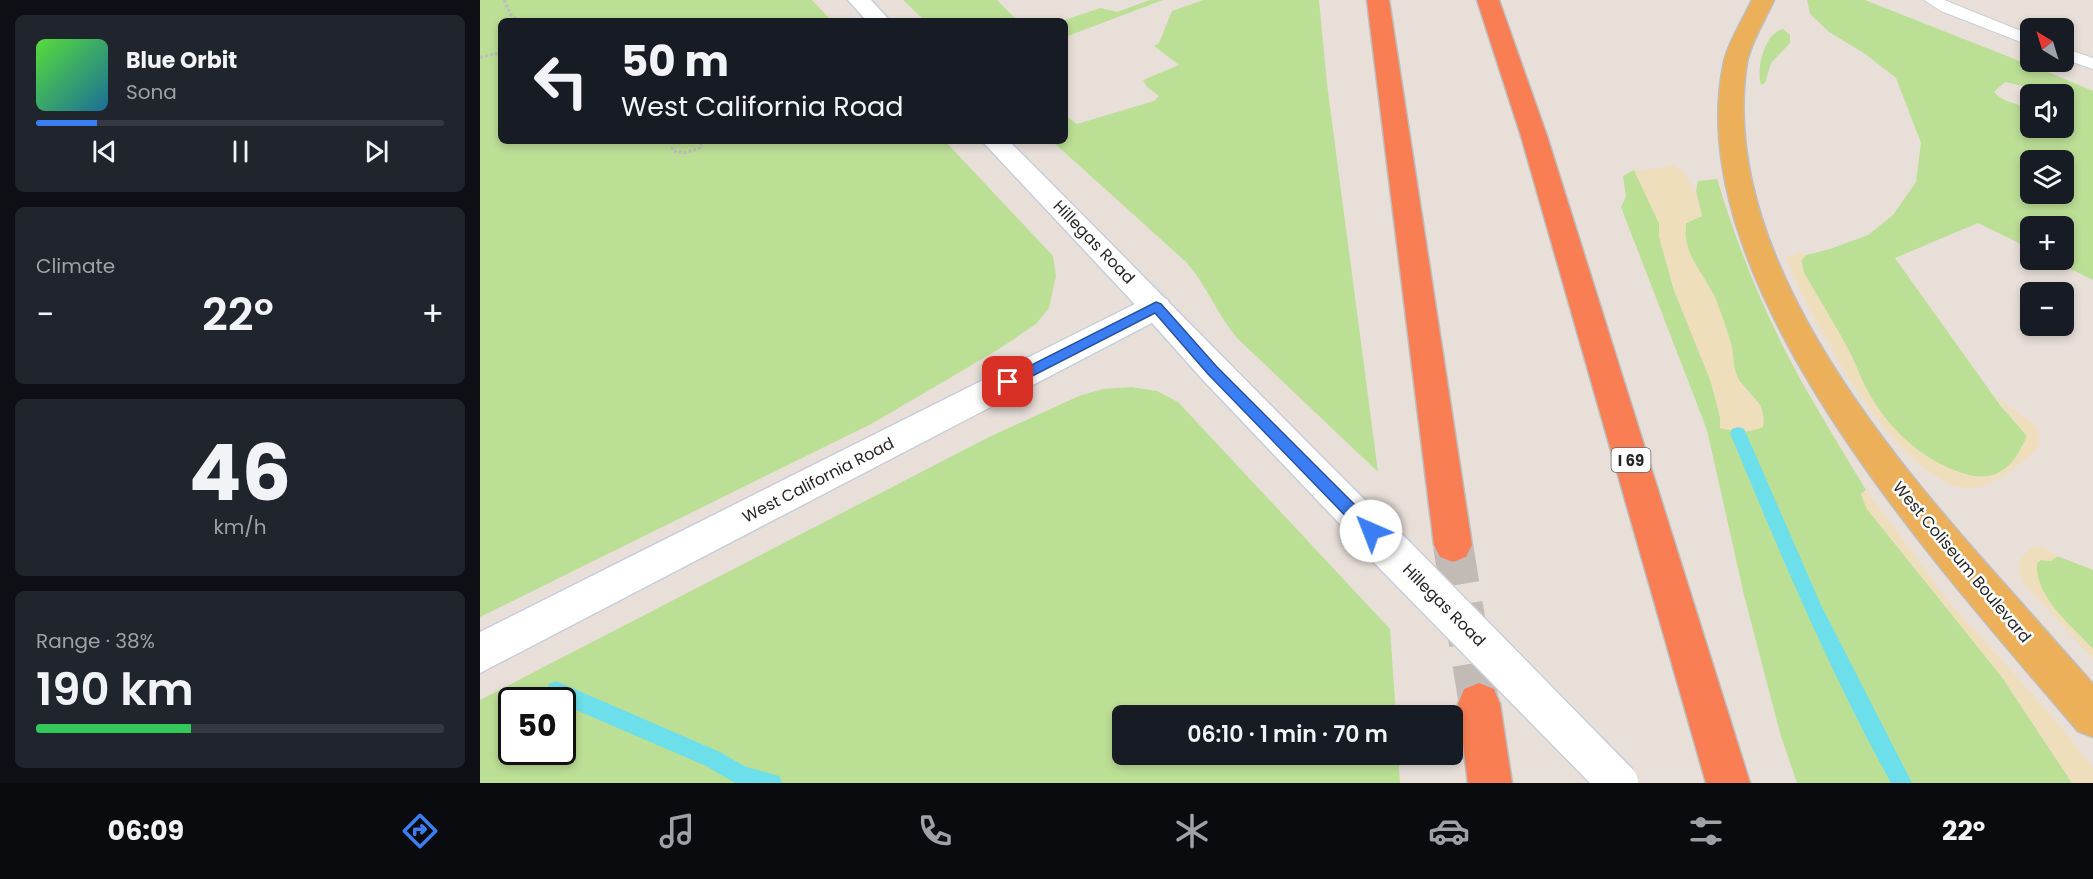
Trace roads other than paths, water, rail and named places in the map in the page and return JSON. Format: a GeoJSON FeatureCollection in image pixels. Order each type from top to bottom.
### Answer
{"type":"FeatureCollection","features":[{"type":"Feature","properties":{"kind":"highway"},"geometry":{"type":"LineString","coordinates":[[1378,0],[1453,544]]}},
{"type":"Feature","properties":{"kind":"highway","name":"I 69"},"geometry":{"type":"LineString","coordinates":[[1488,0],[1534,136],[1728,783]]}},
{"type":"Feature","properties":{"kind":"highway"},"geometry":{"type":"LineString","coordinates":[[1479,704],[1490,783]]}},
{"type":"Feature","properties":{"kind":"main road"},"geometry":{"type":"LineString","coordinates":[[859,0],[876,18]]}},
{"type":"Feature","properties":{"kind":"main road","name":"West Coliseum Boulevard"},"geometry":{"type":"LineString","coordinates":[[1763,0],[1742,40],[1733,73],[1729,114],[1739,185],[1754,235],[1776,290],[1823,377],[1920,515],[2093,716]]}},
{"type":"Feature","properties":{"kind":"main road","name":"Hillegas Road"},"geometry":{"type":"LineString","coordinates":[[998,144],[1156,307],[1213,370],[1618,783]]}},
{"type":"Feature","properties":{"kind":"main road","name":"West California Road"},"geometry":{"type":"LineString","coordinates":[[480,653],[1156,307]]}},
{"type":"Feature","properties":{"kind":"lane"},"geometry":{"type":"LineString","coordinates":[[1932,0],[2020,37]]}},
{"type":"Feature","properties":{"kind":"lane"},"geometry":{"type":"LineString","coordinates":[[2074,57],[2093,64]]}},
{"type":"Feature","properties":{"kind":"waterway"},"geometry":{"type":"LineString","coordinates":[[1738,433],[1814,611],[1856,698],[1902,783]]}},
{"type":"Feature","properties":{"kind":"waterway"},"geometry":{"type":"LineString","coordinates":[[576,700],[713,759],[740,775],[772,783]]}},
{"type":"Feature","properties":{"kind":"tunnel"},"geometry":{"type":"LineString","coordinates":[[1453,545],[1479,704]]}}]}
